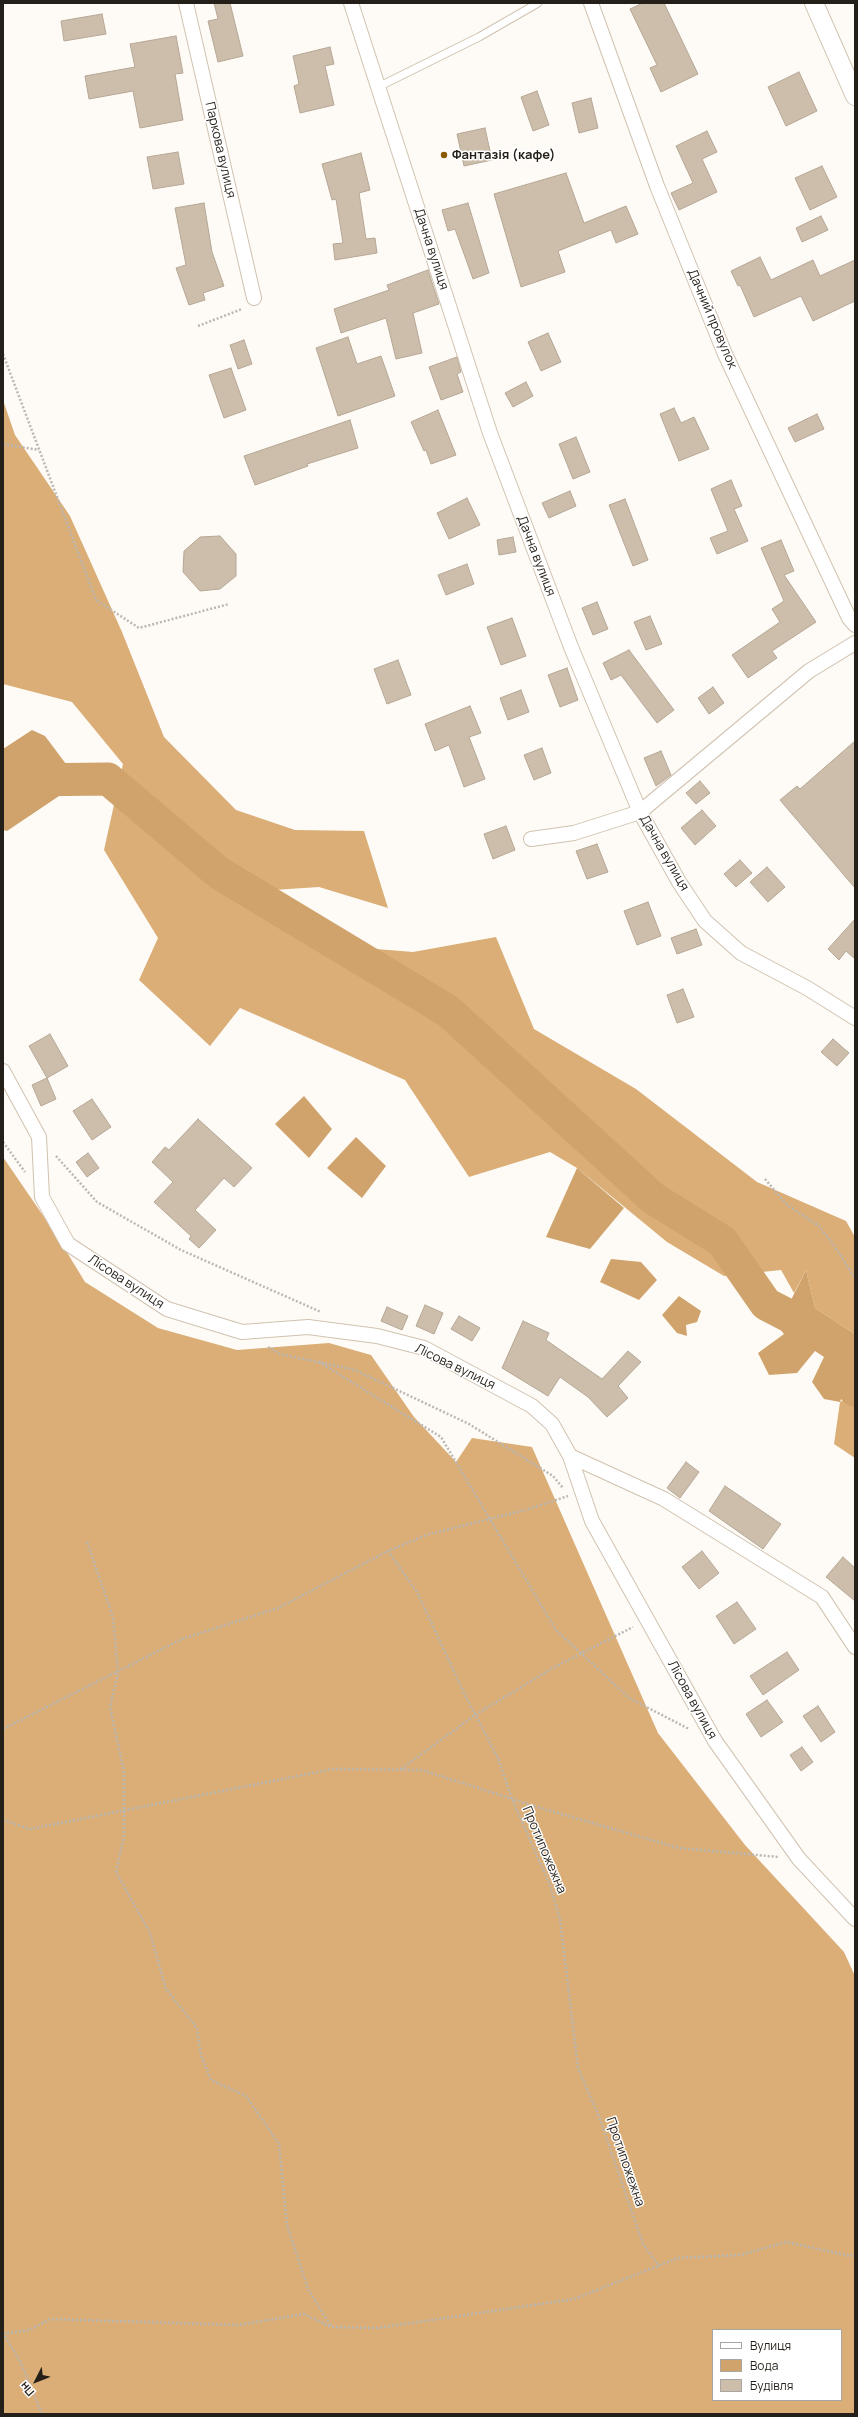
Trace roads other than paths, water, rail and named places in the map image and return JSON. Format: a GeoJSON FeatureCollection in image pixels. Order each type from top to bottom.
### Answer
{"type":"FeatureCollection","features":[{"type":"Feature","properties":{"kind":"street","name":"Паркова вулиця"},"geometry":{"type":"LineString","coordinates":[[186,3],[254,298]]}},
{"type":"Feature","properties":{"kind":"street","name":"Дачна вулиця"},"geometry":{"type":"LineString","coordinates":[[351,3],[490,433],[570,647],[640,812],[679,882],[704,920],[741,953],[807,988],[855,1018]]}},
{"type":"Feature","properties":{"kind":"street","name":"Дачний провулок"},"geometry":{"type":"LineString","coordinates":[[591,3],[657,186],[725,354],[849,618],[855,625]]}},
{"type":"Feature","properties":{"kind":"street"},"geometry":{"type":"LineString","coordinates":[[814,3],[855,96]]}},
{"type":"Feature","properties":{"kind":"street"},"geometry":{"type":"LineString","coordinates":[[531,839],[574,833],[640,812],[809,671],[855,642]]}},
{"type":"Feature","properties":{"kind":"street","name":"Лісова вулиця"},"geometry":{"type":"LineString","coordinates":[[3,1071],[38,1137],[42,1197],[68,1244],[166,1309],[242,1332],[308,1327],[376,1336],[424,1348],[532,1406],[552,1424],[570,1456],[592,1521],[715,1741],[799,1859],[855,1919]]}},
{"type":"Feature","properties":{"kind":"street"},"geometry":{"type":"LineString","coordinates":[[570,1456],[664,1499],[822,1597],[855,1647]]}},
{"type":"Feature","properties":{"kind":"lane"},"geometry":{"type":"LineString","coordinates":[[378,87],[479,37],[538,3]]}},
{"type":"Feature","properties":{"kind":"water"},"geometry":{"type":"Polygon","coordinates":[[[32,730],[45,736],[72,772],[71,788],[7,831],[3,830],[3,749],[32,730]]]}},
{"type":"Feature","properties":{"kind":"water"},"geometry":{"type":"Polygon","coordinates":[[[304,1096],[332,1129],[309,1158],[275,1124],[304,1096]]]}},
{"type":"Feature","properties":{"kind":"water"},"geometry":{"type":"Polygon","coordinates":[[[356,1137],[386,1166],[362,1198],[327,1168],[356,1137]]]}},
{"type":"Feature","properties":{"kind":"water"},"geometry":{"type":"Polygon","coordinates":[[[577,1168],[624,1208],[590,1249],[546,1237],[577,1168]]]}},
{"type":"Feature","properties":{"kind":"water"},"geometry":{"type":"Polygon","coordinates":[[[611,1259],[641,1262],[657,1280],[639,1300],[600,1282],[611,1259]]]}},
{"type":"Feature","properties":{"kind":"water"},"geometry":{"type":"Polygon","coordinates":[[[806,1270],[815,1308],[855,1334],[855,1369],[840,1402],[824,1399],[812,1382],[824,1357],[815,1351],[797,1373],[769,1375],[758,1353],[784,1334],[739,1277],[759,1281],[788,1306],[806,1270]]]}},
{"type":"Feature","properties":{"kind":"water"},"geometry":{"type":"Polygon","coordinates":[[[679,1296],[701,1311],[697,1322],[686,1325],[687,1336],[677,1333],[662,1315],[679,1296]]]}},
{"type":"Feature","properties":{"kind":"waterway"},"geometry":{"type":"LineString","coordinates":[[3,768],[21,780],[108,779],[219,873],[448,1011],[654,1199],[722,1241],[766,1304],[816,1330],[855,1358]]}},
{"type":"Feature","properties":{"kind":"waterway"},"geometry":{"type":"LineString","coordinates":[[855,1369],[852,1381],[855,1390]]}},
{"type":"Feature","properties":{"kind":"place","name":"Фантазія (кафе)"},"geometry":{"type":"Point","coordinates":[444,155]}}]}
